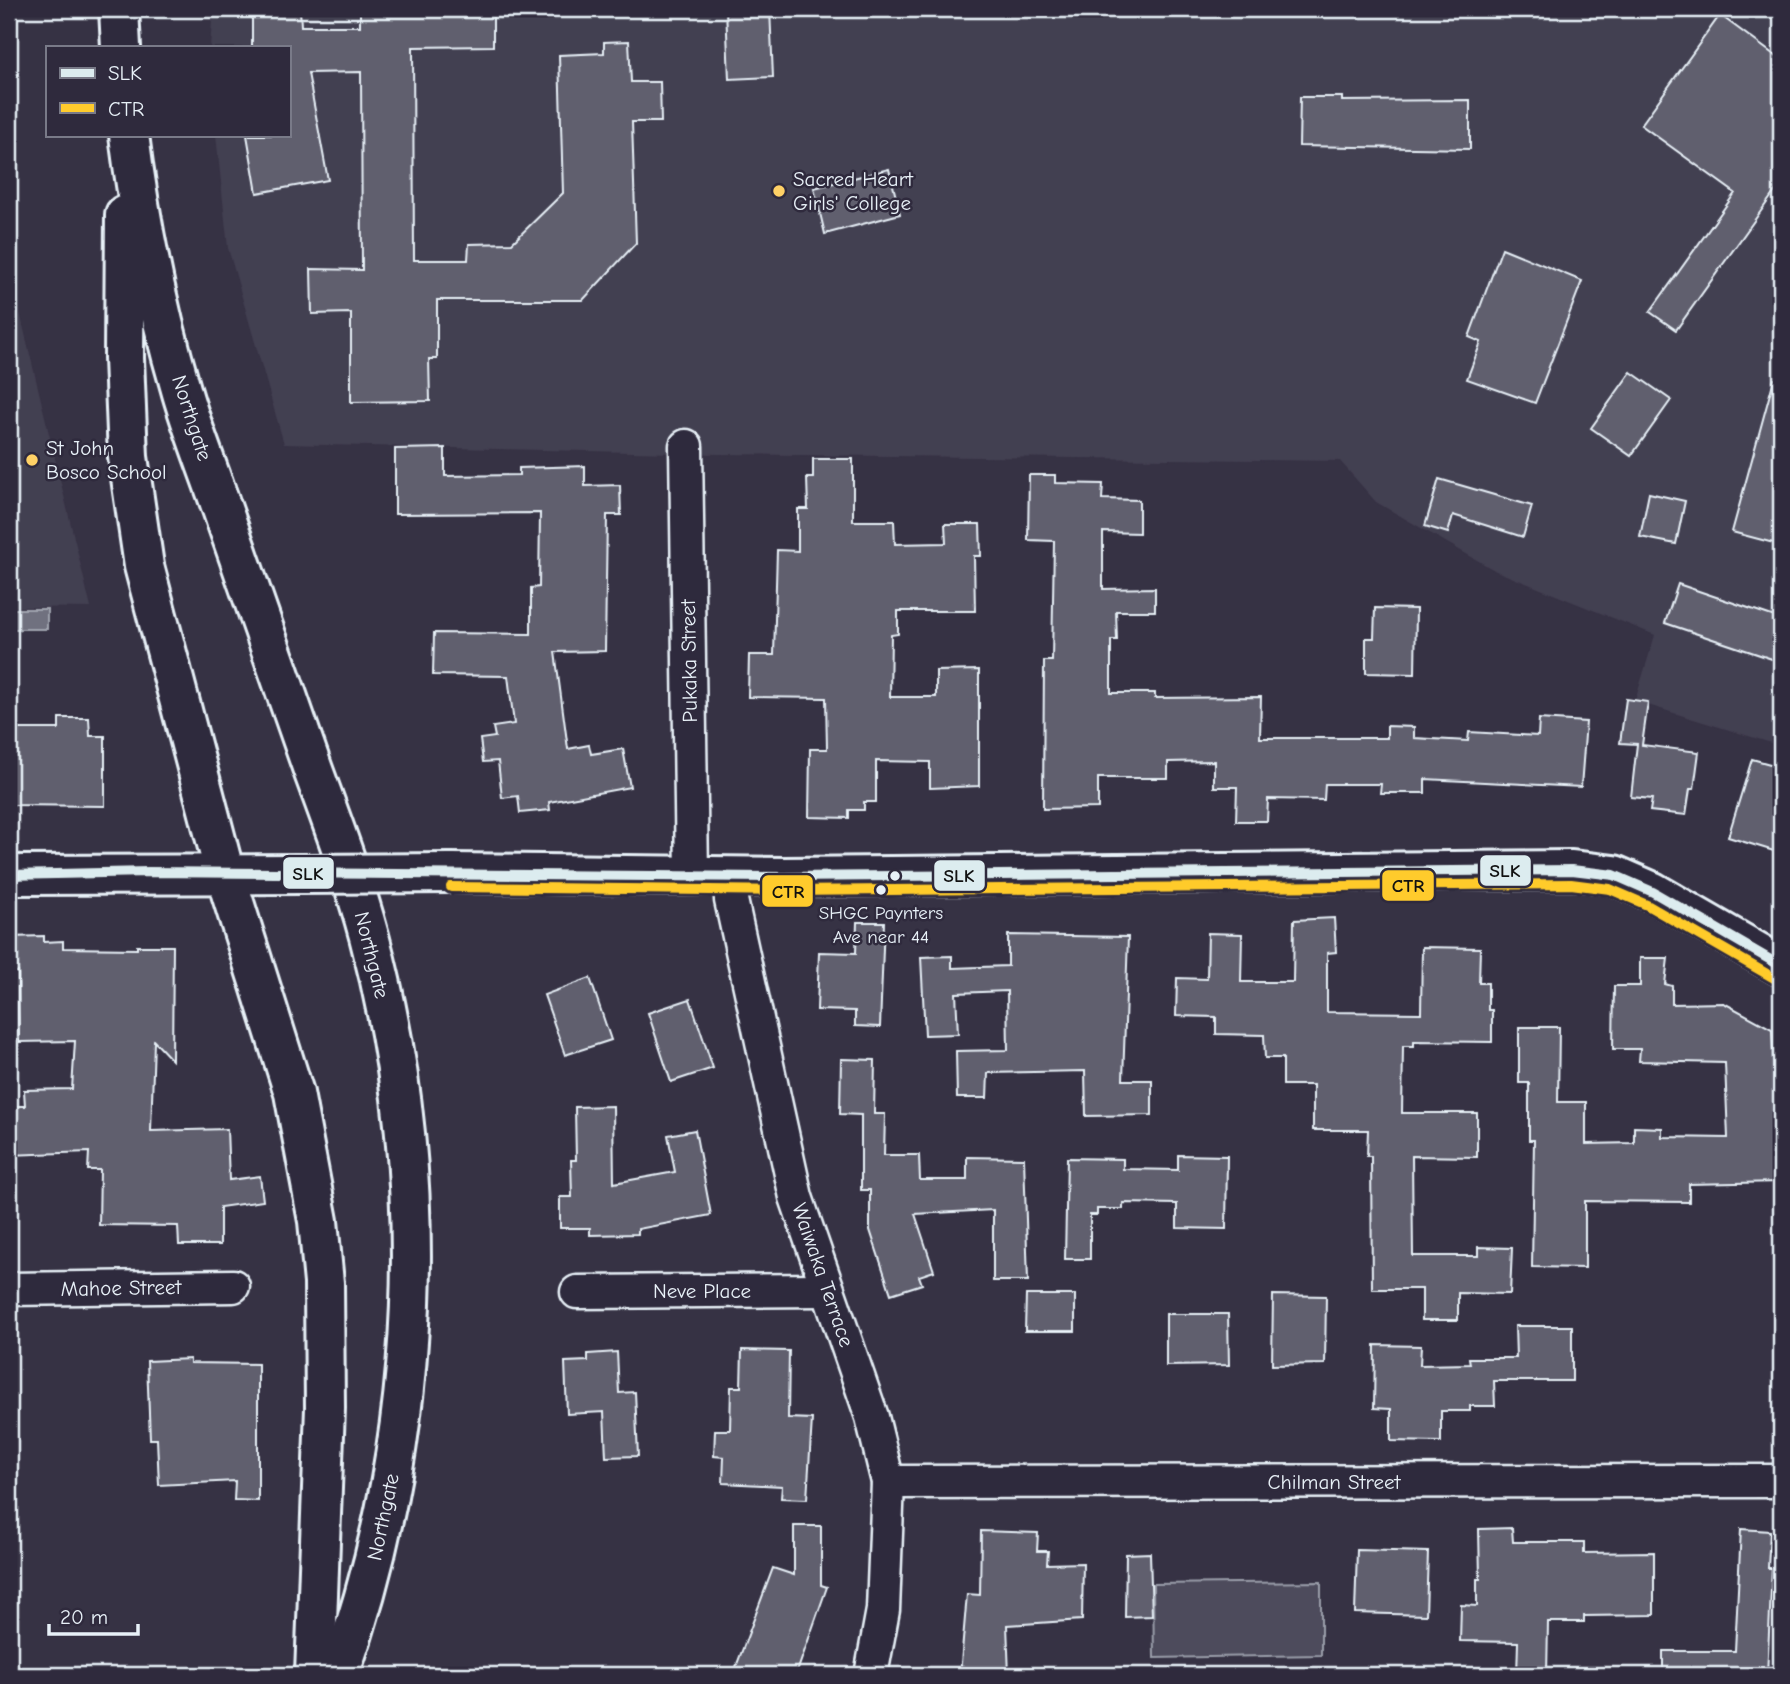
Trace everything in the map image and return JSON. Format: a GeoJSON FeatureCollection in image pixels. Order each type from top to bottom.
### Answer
{"type":"FeatureCollection","features":[{"type":"Feature","properties":{"kind":"main road"},"geometry":{"type":"LineString","coordinates":[[118,9],[121,46]]}},
{"type":"Feature","properties":{"kind":"main road"},"geometry":{"type":"LineString","coordinates":[[129,136],[123,346],[128,457],[144,566],[225,874],[293,1093],[318,1221],[324,1283],[325,1408],[315,1675]]}},
{"type":"Feature","properties":{"kind":"main road","name":"Northgate"},"geometry":{"type":"LineString","coordinates":[[129,136],[141,224],[183,396],[369,936],[401,1104],[410,1239],[407,1363],[397,1449],[381,1533],[357,1625],[339,1675]]}},
{"type":"Feature","properties":{"kind":"main road"},"geometry":{"type":"LineString","coordinates":[[9,875],[451,873],[692,876],[1572,870],[1614,875],[1653,892],[1781,966]]}},
{"type":"Feature","properties":{"kind":"street","name":"Pukaka Street"},"geometry":{"type":"LineString","coordinates":[[686,446],[692,876]]}},
{"type":"Feature","properties":{"kind":"street","name":"Waiwaka Terrace"},"geometry":{"type":"LineString","coordinates":[[730,875],[731,901],[796,1197],[872,1417],[888,1482],[883,1610],[870,1675]]}},
{"type":"Feature","properties":{"kind":"street","name":"Mahoe Street"},"geometry":{"type":"LineString","coordinates":[[9,1289],[233,1286]]}},
{"type":"Feature","properties":{"kind":"street","name":"Neve Place"},"geometry":{"type":"LineString","coordinates":[[577,1292],[827,1290]]}},
{"type":"Feature","properties":{"kind":"street","name":"Chilman Street"},"geometry":{"type":"LineString","coordinates":[[888,1482],[1781,1481]]}},
{"type":"Feature","properties":{"kind":"shaded area","name":"Sacred Heart Girls' College"},"geometry":{"type":"Polygon","coordinates":[[[213,9],[1781,9],[1781,746],[1635,701],[1655,635],[1496,571],[1376,502],[1340,461],[718,454],[284,444],[228,248],[216,136],[290,136],[290,46],[210,46],[213,9]]]}},
{"type":"Feature","properties":{"kind":"shaded area","name":"St John Bosco School"},"geometry":{"type":"Polygon","coordinates":[[[9,146],[20,313],[91,608],[9,607],[9,146]]]}},
{"type":"Feature","properties":{"kind":"shaded area"},"geometry":{"type":"Polygon","coordinates":[[[1321,1582],[1321,1655],[1154,1658],[1153,1584],[1321,1582]]]}},
{"type":"Feature","properties":{"kind":"shaded area"},"geometry":{"type":"Polygon","coordinates":[[[1321,1670],[1321,1675],[1154,1675],[1154,1673],[1321,1670]]]}},
{"type":"Feature","properties":{"kind":"water"},"geometry":{"type":"Polygon","coordinates":[[[9,609],[47,609],[47,629],[9,629],[9,609]]]}},
{"type":"Feature","properties":{"kind":"building"},"geometry":{"type":"Polygon","coordinates":[[[252,9],[300,9],[301,26],[360,26],[360,9],[493,9],[493,46],[413,47],[414,260],[468,260],[469,244],[512,243],[563,193],[559,55],[604,53],[604,42],[629,41],[631,82],[660,82],[661,122],[632,122],[636,243],[583,300],[437,300],[437,359],[429,359],[430,401],[351,402],[351,313],[312,314],[311,269],[362,270],[361,72],[308,73],[328,180],[257,193],[247,136],[290,136],[290,46],[252,46],[252,9]]]}},
{"type":"Feature","properties":{"kind":"building"},"geometry":{"type":"Polygon","coordinates":[[[726,9],[770,9],[773,77],[729,79],[726,9]]]}},
{"type":"Feature","properties":{"kind":"building"},"geometry":{"type":"Polygon","coordinates":[[[1720,15],[1781,60],[1781,183],[1676,330],[1650,312],[1735,193],[1641,125],[1720,15]]]}},
{"type":"Feature","properties":{"kind":"building"},"geometry":{"type":"Polygon","coordinates":[[[1300,97],[1342,97],[1342,101],[1470,100],[1470,149],[1299,146],[1300,97]]]}},
{"type":"Feature","properties":{"kind":"building"},"geometry":{"type":"Polygon","coordinates":[[[889,169],[900,214],[825,234],[814,188],[889,169]]]}},
{"type":"Feature","properties":{"kind":"building"},"geometry":{"type":"Polygon","coordinates":[[[1502,248],[1582,281],[1535,403],[1467,379],[1481,342],[1469,337],[1502,248]]]}},
{"type":"Feature","properties":{"kind":"building"},"geometry":{"type":"Polygon","coordinates":[[[1631,372],[1671,400],[1631,456],[1591,428],[1631,372]]]}},
{"type":"Feature","properties":{"kind":"building"},"geometry":{"type":"Polygon","coordinates":[[[1774,379],[1781,380],[1781,545],[1732,532],[1774,379]]]}},
{"type":"Feature","properties":{"kind":"building"},"geometry":{"type":"Polygon","coordinates":[[[445,448],[445,476],[519,475],[519,468],[585,466],[585,486],[620,485],[621,515],[607,515],[605,651],[555,652],[568,749],[589,745],[591,754],[623,749],[630,787],[549,802],[550,810],[520,813],[518,796],[502,798],[498,761],[483,762],[480,739],[495,737],[493,727],[514,724],[508,676],[433,675],[434,633],[531,634],[531,588],[539,587],[540,513],[395,514],[395,449],[445,448]]]}},
{"type":"Feature","properties":{"kind":"building"},"geometry":{"type":"Polygon","coordinates":[[[813,459],[853,459],[853,521],[894,521],[895,544],[946,543],[945,524],[980,524],[981,556],[974,556],[975,611],[898,611],[898,634],[891,635],[890,697],[936,697],[936,671],[979,670],[979,786],[930,788],[930,762],[876,761],[876,802],[864,802],[864,810],[849,810],[849,818],[809,817],[810,749],[827,749],[826,698],[748,697],[749,655],[774,655],[777,550],[798,551],[798,509],[808,509],[807,478],[813,478],[813,459]]]}},
{"type":"Feature","properties":{"kind":"building"},"geometry":{"type":"Polygon","coordinates":[[[1029,475],[1055,475],[1055,483],[1103,484],[1102,499],[1139,500],[1139,533],[1103,532],[1103,589],[1155,588],[1155,611],[1116,611],[1117,640],[1111,640],[1111,693],[1155,693],[1155,698],[1261,697],[1260,738],[1387,738],[1387,726],[1414,727],[1414,738],[1468,741],[1469,732],[1538,736],[1539,719],[1586,722],[1581,787],[1425,779],[1425,793],[1380,793],[1381,784],[1325,784],[1324,800],[1268,799],[1267,821],[1236,821],[1237,787],[1214,787],[1214,761],[1168,762],[1168,778],[1098,778],[1098,808],[1043,809],[1044,661],[1052,661],[1054,541],[1028,540],[1029,475]]]}},
{"type":"Feature","properties":{"kind":"building"},"geometry":{"type":"Polygon","coordinates":[[[1439,479],[1532,506],[1523,537],[1453,515],[1448,533],[1425,526],[1439,479]]]}},
{"type":"Feature","properties":{"kind":"building"},"geometry":{"type":"Polygon","coordinates":[[[1649,493],[1685,501],[1676,544],[1640,537],[1649,493]]]}},
{"type":"Feature","properties":{"kind":"building"},"geometry":{"type":"Polygon","coordinates":[[[1678,584],[1781,619],[1781,662],[1665,623],[1678,584]]]}},
{"type":"Feature","properties":{"kind":"building"},"geometry":{"type":"Polygon","coordinates":[[[1375,608],[1416,609],[1415,674],[1366,673],[1366,638],[1374,638],[1375,608]]]}},
{"type":"Feature","properties":{"kind":"building"},"geometry":{"type":"Polygon","coordinates":[[[1626,699],[1648,702],[1642,745],[1699,752],[1694,789],[1690,789],[1686,815],[1650,811],[1652,799],[1631,797],[1637,744],[1620,743],[1626,699]]]}},
{"type":"Feature","properties":{"kind":"building"},"geometry":{"type":"Polygon","coordinates":[[[59,718],[89,718],[90,736],[105,736],[105,806],[9,805],[9,729],[59,729],[59,718]]]}},
{"type":"Feature","properties":{"kind":"building"},"geometry":{"type":"Polygon","coordinates":[[[1752,759],[1781,767],[1781,837],[1777,852],[1728,837],[1752,759]]]}},
{"type":"Feature","properties":{"kind":"building"},"geometry":{"type":"Polygon","coordinates":[[[1334,918],[1336,952],[1327,953],[1327,1012],[1421,1013],[1422,947],[1480,948],[1479,983],[1488,983],[1488,1010],[1492,1010],[1492,1042],[1414,1041],[1414,1046],[1403,1046],[1402,1113],[1477,1113],[1477,1157],[1412,1156],[1413,1256],[1478,1256],[1478,1247],[1512,1248],[1510,1294],[1458,1293],[1458,1320],[1422,1320],[1422,1289],[1372,1289],[1371,1156],[1367,1156],[1368,1130],[1313,1130],[1313,1085],[1283,1085],[1283,1058],[1265,1058],[1264,1035],[1216,1034],[1216,1017],[1176,1016],[1177,978],[1207,979],[1208,933],[1242,934],[1241,982],[1293,982],[1294,920],[1334,918]]]}},
{"type":"Feature","properties":{"kind":"building"},"geometry":{"type":"Polygon","coordinates":[[[857,922],[884,922],[880,1027],[855,1026],[855,1011],[817,1010],[819,952],[856,953],[857,922]]]}},
{"type":"Feature","properties":{"kind":"building"},"geometry":{"type":"Polygon","coordinates":[[[1008,935],[1128,937],[1123,1080],[1152,1080],[1152,1115],[1086,1116],[1085,1071],[988,1073],[987,1098],[957,1098],[956,1051],[1008,1050],[1007,991],[956,993],[958,1034],[925,1035],[921,957],[952,956],[952,968],[1008,966],[1008,935]]]}},
{"type":"Feature","properties":{"kind":"building"},"geometry":{"type":"Polygon","coordinates":[[[44,936],[44,942],[63,941],[63,948],[137,949],[137,946],[173,946],[172,1060],[154,1041],[151,1131],[227,1129],[229,1180],[260,1176],[263,1201],[220,1207],[220,1245],[179,1245],[178,1226],[99,1225],[100,1170],[88,1170],[89,1152],[9,1155],[9,1106],[25,1106],[24,1090],[72,1089],[75,1041],[19,1042],[18,972],[9,973],[9,937],[44,936]]]}},
{"type":"Feature","properties":{"kind":"building"},"geometry":{"type":"Polygon","coordinates":[[[1640,958],[1668,958],[1665,984],[1672,986],[1672,1004],[1724,1003],[1772,1029],[1774,1073],[1781,1072],[1781,1182],[1689,1184],[1689,1202],[1585,1201],[1585,1268],[1532,1267],[1534,1140],[1529,1140],[1529,1083],[1519,1083],[1519,1027],[1559,1027],[1558,1102],[1586,1102],[1586,1144],[1634,1143],[1634,1127],[1662,1128],[1662,1137],[1728,1138],[1725,1063],[1639,1061],[1640,1049],[1613,1049],[1614,986],[1640,986],[1640,958]]]}},
{"type":"Feature","properties":{"kind":"building"},"geometry":{"type":"Polygon","coordinates":[[[590,978],[611,1040],[565,1055],[544,995],[590,978]]]}},
{"type":"Feature","properties":{"kind":"building"},"geometry":{"type":"Polygon","coordinates":[[[690,999],[713,1068],[671,1082],[648,1013],[690,999]]]}},
{"type":"Feature","properties":{"kind":"building"},"geometry":{"type":"Polygon","coordinates":[[[841,1059],[875,1060],[874,1114],[885,1114],[884,1155],[919,1155],[920,1180],[967,1180],[967,1157],[1024,1158],[1028,1281],[993,1281],[993,1210],[915,1214],[934,1271],[919,1276],[922,1284],[891,1294],[870,1230],[870,1190],[861,1190],[861,1115],[840,1114],[841,1059]]]}},
{"type":"Feature","properties":{"kind":"building"},"geometry":{"type":"Polygon","coordinates":[[[613,1106],[614,1183],[675,1172],[668,1135],[695,1130],[711,1215],[638,1229],[638,1234],[590,1235],[590,1228],[560,1228],[560,1197],[572,1197],[571,1160],[576,1160],[575,1107],[613,1106]]]}},
{"type":"Feature","properties":{"kind":"building"},"geometry":{"type":"Polygon","coordinates":[[[1178,1155],[1227,1156],[1226,1229],[1177,1228],[1177,1204],[1123,1203],[1123,1209],[1097,1209],[1097,1215],[1090,1215],[1090,1259],[1065,1259],[1067,1158],[1123,1159],[1123,1169],[1178,1170],[1178,1155]]]}},
{"type":"Feature","properties":{"kind":"building"},"geometry":{"type":"Polygon","coordinates":[[[1026,1295],[1075,1295],[1075,1331],[1025,1331],[1026,1295]]]}},
{"type":"Feature","properties":{"kind":"building"},"geometry":{"type":"Polygon","coordinates":[[[1273,1295],[1326,1296],[1325,1364],[1272,1365],[1273,1295]]]}},
{"type":"Feature","properties":{"kind":"building"},"geometry":{"type":"Polygon","coordinates":[[[1166,1314],[1228,1314],[1229,1365],[1166,1366],[1166,1314]]]}},
{"type":"Feature","properties":{"kind":"building"},"geometry":{"type":"Polygon","coordinates":[[[1515,1326],[1572,1326],[1572,1381],[1494,1381],[1495,1406],[1470,1406],[1470,1411],[1441,1411],[1441,1442],[1391,1441],[1391,1409],[1374,1408],[1375,1345],[1421,1346],[1420,1365],[1470,1364],[1469,1358],[1516,1358],[1515,1326]]]}},
{"type":"Feature","properties":{"kind":"building"},"geometry":{"type":"Polygon","coordinates":[[[742,1350],[789,1351],[788,1418],[812,1419],[807,1499],[781,1498],[782,1486],[723,1483],[724,1457],[714,1456],[715,1430],[730,1430],[731,1387],[741,1387],[742,1350]]]}},
{"type":"Feature","properties":{"kind":"building"},"geometry":{"type":"Polygon","coordinates":[[[617,1352],[619,1393],[635,1392],[638,1456],[606,1457],[604,1412],[567,1414],[565,1362],[588,1361],[588,1354],[617,1352]]]}},
{"type":"Feature","properties":{"kind":"building"},"geometry":{"type":"Polygon","coordinates":[[[190,1359],[190,1363],[258,1364],[258,1501],[234,1500],[235,1481],[159,1485],[157,1439],[150,1439],[147,1361],[190,1359]]]}},
{"type":"Feature","properties":{"kind":"building"},"geometry":{"type":"Polygon","coordinates":[[[794,1526],[821,1526],[821,1585],[827,1587],[796,1675],[733,1675],[773,1568],[794,1575],[794,1526]]]}},
{"type":"Feature","properties":{"kind":"building"},"geometry":{"type":"Polygon","coordinates":[[[1512,1528],[1513,1542],[1584,1542],[1584,1553],[1654,1552],[1654,1615],[1584,1616],[1584,1622],[1548,1622],[1547,1675],[1517,1675],[1518,1642],[1460,1641],[1461,1605],[1477,1606],[1477,1579],[1480,1579],[1479,1529],[1512,1528]]]}},
{"type":"Feature","properties":{"kind":"building"},"geometry":{"type":"Polygon","coordinates":[[[1741,1529],[1770,1531],[1768,1568],[1772,1568],[1767,1675],[1663,1675],[1663,1651],[1735,1651],[1741,1529]]]}},
{"type":"Feature","properties":{"kind":"building"},"geometry":{"type":"Polygon","coordinates":[[[981,1531],[1038,1533],[1037,1551],[1048,1551],[1047,1564],[1083,1563],[1082,1620],[1007,1625],[1009,1675],[960,1675],[967,1594],[980,1595],[981,1531]]]}},
{"type":"Feature","properties":{"kind":"building"},"geometry":{"type":"Polygon","coordinates":[[[1357,1550],[1428,1552],[1426,1615],[1355,1613],[1357,1550]]]}},
{"type":"Feature","properties":{"kind":"building"},"geometry":{"type":"Polygon","coordinates":[[[1150,1553],[1152,1616],[1125,1617],[1126,1554],[1150,1553]]]}},
{"type":"Feature","properties":{"kind":"transit line","name":"SLK"},"geometry":{"type":"LineString","coordinates":[[9,875],[149,872],[784,877],[1572,870],[1614,875],[1653,892],[1781,966]]}},
{"type":"Feature","properties":{"kind":"transit line","name":"CTR"},"geometry":{"type":"LineString","coordinates":[[451,887],[784,891],[1571,884],[1610,889],[1647,905],[1774,978]]}},
{"type":"Feature","properties":{"kind":"place","name":"Sacred Heart Girls' College"},"geometry":{"type":"Point","coordinates":[779,191]}},
{"type":"Feature","properties":{"kind":"place","name":"St John Bosco School"},"geometry":{"type":"Point","coordinates":[32,460]}},
{"type":"Feature","properties":{"kind":"place","name":"SHGC Paynters Ave near 44"},"geometry":{"type":"Point","coordinates":[881,890]}}]}
